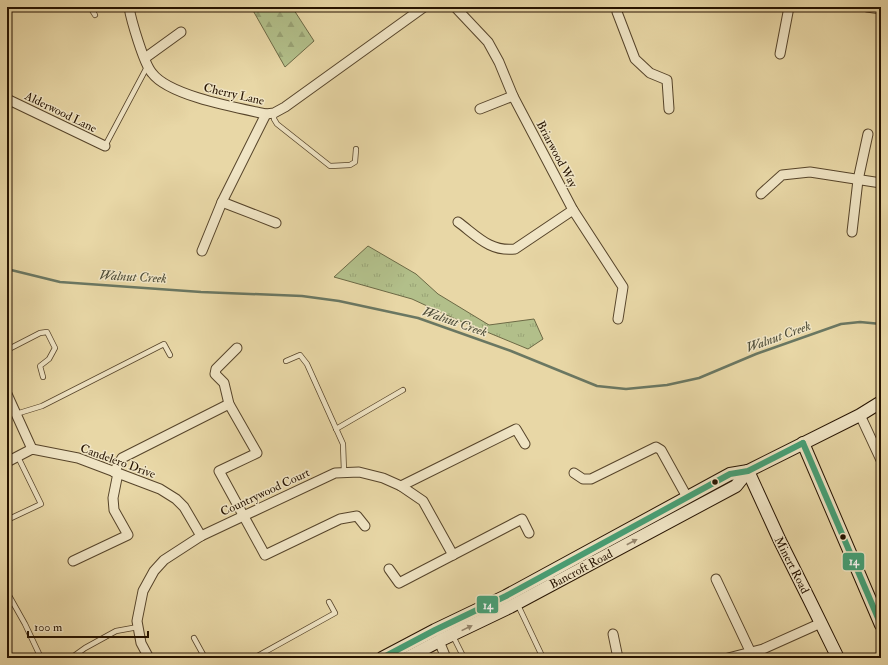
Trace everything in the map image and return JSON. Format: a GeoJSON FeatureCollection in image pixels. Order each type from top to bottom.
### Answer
{"type":"FeatureCollection","features":[{"type":"Feature","properties":{"kind":"street","name":"Cherry Lane"},"geometry":{"type":"LineString","coordinates":[[129,8],[146,62],[159,81],[196,98],[270,113],[285,107],[424,7]]}},
{"type":"Feature","properties":{"kind":"street","name":"Briarwood Way"},"geometry":{"type":"LineString","coordinates":[[455,7],[488,42],[499,62],[513,96],[573,210],[623,287],[618,319]]}},
{"type":"Feature","properties":{"kind":"street"},"geometry":{"type":"LineString","coordinates":[[617,7],[617,12],[635,59],[650,73],[667,80],[668,109]]}},
{"type":"Feature","properties":{"kind":"street"},"geometry":{"type":"LineString","coordinates":[[780,54],[789,7]]}},
{"type":"Feature","properties":{"kind":"street"},"geometry":{"type":"LineString","coordinates":[[867,7],[881,9]]}},
{"type":"Feature","properties":{"kind":"street"},"geometry":{"type":"LineString","coordinates":[[146,62],[181,32]]}},
{"type":"Feature","properties":{"kind":"street"},"geometry":{"type":"LineString","coordinates":[[480,109],[513,96]]}},
{"type":"Feature","properties":{"kind":"street","name":"Alderwood Lane"},"geometry":{"type":"LineString","coordinates":[[7,99],[105,146]]}},
{"type":"Feature","properties":{"kind":"street"},"geometry":{"type":"LineString","coordinates":[[202,251],[222,202],[270,113]]}},
{"type":"Feature","properties":{"kind":"street"},"geometry":{"type":"LineString","coordinates":[[852,232],[858,180],[868,134]]}},
{"type":"Feature","properties":{"kind":"street"},"geometry":{"type":"LineString","coordinates":[[762,194],[782,175],[810,172],[881,183]]}},
{"type":"Feature","properties":{"kind":"street"},"geometry":{"type":"LineString","coordinates":[[222,202],[276,223]]}},
{"type":"Feature","properties":{"kind":"street"},"geometry":{"type":"LineString","coordinates":[[458,222],[492,246],[505,250],[515,249],[573,210]]}},
{"type":"Feature","properties":{"kind":"street"},"geometry":{"type":"LineString","coordinates":[[237,348],[216,369],[215,374],[224,383],[229,404],[257,452],[219,471],[265,555],[340,519],[357,516],[365,526]]}},
{"type":"Feature","properties":{"kind":"street"},"geometry":{"type":"LineString","coordinates":[[7,394],[9,405],[16,414],[32,449],[7,462]]}},
{"type":"Feature","properties":{"kind":"street","name":"Bancroft Road"},"geometry":{"type":"LineString","coordinates":[[382,658],[435,630],[506,596],[730,474],[748,471],[860,415],[881,402]]}},
{"type":"Feature","properties":{"kind":"street"},"geometry":{"type":"LineString","coordinates":[[73,560],[128,535],[114,510],[113,498],[116,472],[122,458],[229,404]]}},
{"type":"Feature","properties":{"kind":"street"},"geometry":{"type":"LineString","coordinates":[[860,415],[881,460]]}},
{"type":"Feature","properties":{"kind":"street"},"geometry":{"type":"LineString","coordinates":[[401,486],[516,429],[525,444]]}},
{"type":"Feature","properties":{"kind":"street"},"geometry":{"type":"LineString","coordinates":[[803,443],[881,625]]}},
{"type":"Feature","properties":{"kind":"street"},"geometry":{"type":"LineString","coordinates":[[574,473],[583,479],[591,479],[656,447],[661,450],[687,497]]}},
{"type":"Feature","properties":{"kind":"street","name":"Candelero Drive"},"geometry":{"type":"LineString","coordinates":[[32,449],[78,458],[160,489],[184,506],[201,536]]}},
{"type":"Feature","properties":{"kind":"street","name":"Bancroft Road"},"geometry":{"type":"LineString","coordinates":[[407,658],[517,603],[736,486],[748,471]]}},
{"type":"Feature","properties":{"kind":"street","name":"Minert Road"},"geometry":{"type":"LineString","coordinates":[[748,471],[780,542],[838,658]]}},
{"type":"Feature","properties":{"kind":"street","name":"Countrywood Court"},"geometry":{"type":"LineString","coordinates":[[149,658],[142,643],[137,621],[143,591],[154,571],[164,560],[201,536],[335,473],[359,472],[382,478],[401,486],[423,501],[453,555]]}},
{"type":"Feature","properties":{"kind":"street"},"geometry":{"type":"LineString","coordinates":[[389,568],[399,583],[522,519],[528,533]]}},
{"type":"Feature","properties":{"kind":"street"},"geometry":{"type":"LineString","coordinates":[[716,579],[751,653]]}},
{"type":"Feature","properties":{"kind":"street"},"geometry":{"type":"LineString","coordinates":[[728,658],[751,653],[775,644],[821,623]]}},
{"type":"Feature","properties":{"kind":"street"},"geometry":{"type":"LineString","coordinates":[[613,634],[618,658]]}},
{"type":"Feature","properties":{"kind":"street"},"geometry":{"type":"LineString","coordinates":[[439,641],[446,658]]}},
{"type":"Feature","properties":{"kind":"lane"},"geometry":{"type":"LineString","coordinates":[[90,7],[95,15]]}},
{"type":"Feature","properties":{"kind":"lane"},"geometry":{"type":"LineString","coordinates":[[105,146],[146,62]]}},
{"type":"Feature","properties":{"kind":"lane"},"geometry":{"type":"LineString","coordinates":[[270,113],[277,124],[330,166],[350,165],[355,162],[356,149]]}},
{"type":"Feature","properties":{"kind":"lane"},"geometry":{"type":"LineString","coordinates":[[7,350],[40,333],[47,332],[55,348],[49,359],[40,366],[44,377]]}},
{"type":"Feature","properties":{"kind":"lane"},"geometry":{"type":"LineString","coordinates":[[16,414],[42,406],[164,344],[170,355]]}},
{"type":"Feature","properties":{"kind":"lane"},"geometry":{"type":"LineString","coordinates":[[286,361],[300,355],[307,364],[343,444],[344,473]]}},
{"type":"Feature","properties":{"kind":"lane"},"geometry":{"type":"LineString","coordinates":[[336,429],[403,390]]}},
{"type":"Feature","properties":{"kind":"lane"},"geometry":{"type":"LineString","coordinates":[[7,520],[41,504],[18,457]]}},
{"type":"Feature","properties":{"kind":"lane"},"geometry":{"type":"LineString","coordinates":[[7,592],[25,624],[41,658]]}},
{"type":"Feature","properties":{"kind":"lane"},"geometry":{"type":"LineString","coordinates":[[254,658],[335,613],[329,602]]}},
{"type":"Feature","properties":{"kind":"lane"},"geometry":{"type":"LineString","coordinates":[[517,603],[543,658]]}},
{"type":"Feature","properties":{"kind":"lane"},"geometry":{"type":"LineString","coordinates":[[71,658],[85,648],[116,631],[138,627]]}},
{"type":"Feature","properties":{"kind":"lane"},"geometry":{"type":"LineString","coordinates":[[452,635],[464,658]]}},
{"type":"Feature","properties":{"kind":"lane"},"geometry":{"type":"LineString","coordinates":[[194,638],[205,658]]}},
{"type":"Feature","properties":{"kind":"green space"},"geometry":{"type":"Polygon","coordinates":[[[251,7],[292,7],[314,41],[285,67],[251,7]]]}},
{"type":"Feature","properties":{"kind":"green space"},"geometry":{"type":"Polygon","coordinates":[[[368,246],[416,274],[438,294],[489,325],[534,319],[543,339],[528,349],[453,318],[412,299],[334,277],[368,246]]]}},
{"type":"Feature","properties":{"kind":"waterway","name":"Walnut Creek"},"geometry":{"type":"LineString","coordinates":[[7,269],[60,282],[201,292],[302,296],[339,301],[418,318],[511,351],[597,386],[626,389],[667,385],[699,378],[756,354],[841,324],[860,322],[881,324]]}},
{"type":"Feature","properties":{"kind":"transit line","name":"14"},"geometry":{"type":"LineString","coordinates":[[803,443],[881,625]]}},
{"type":"Feature","properties":{"kind":"transit line","name":"14"},"geometry":{"type":"LineString","coordinates":[[382,658],[435,630],[506,596],[730,474],[748,471],[803,443]]}}]}
